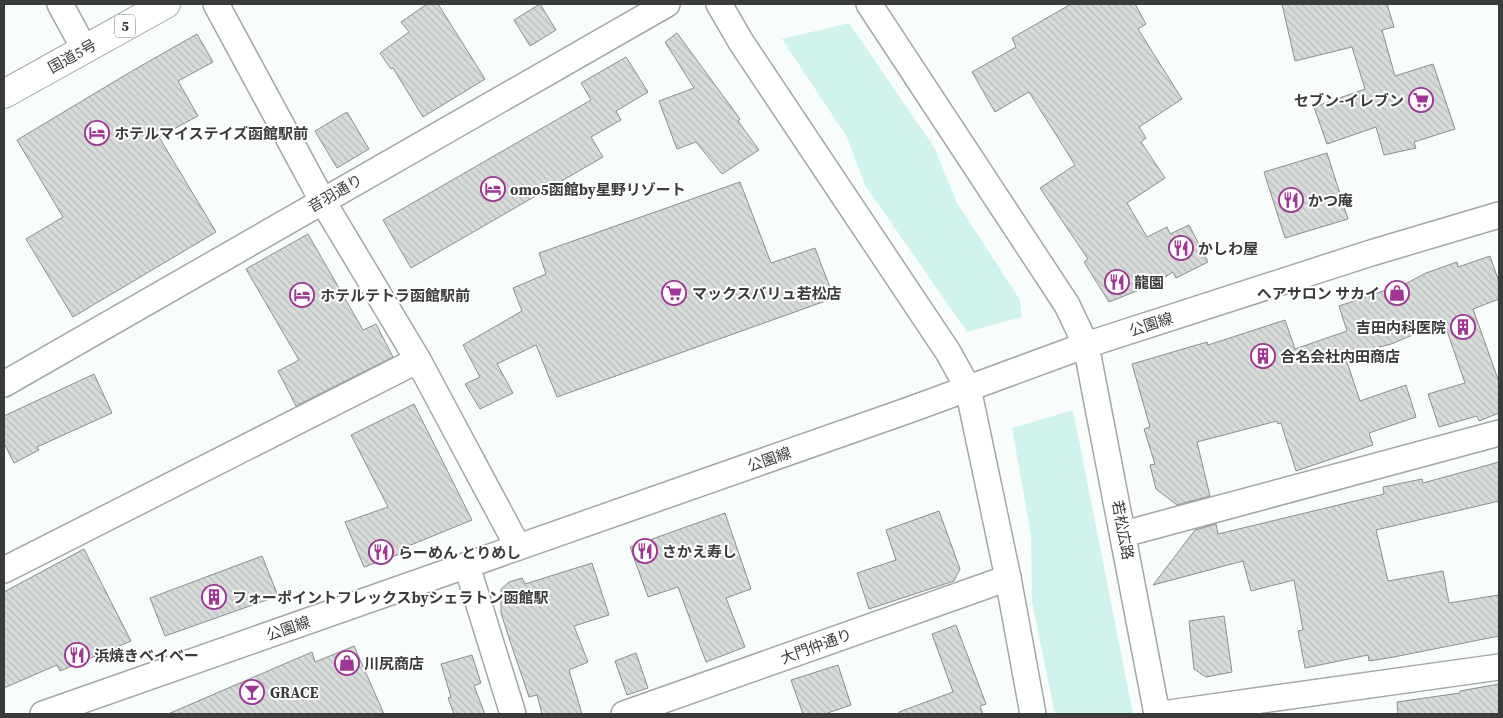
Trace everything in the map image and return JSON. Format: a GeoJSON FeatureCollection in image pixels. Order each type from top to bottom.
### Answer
{"type":"FeatureCollection","features":[{"type":"Feature","properties":{"kind":"highway","name":"国道5号"},"geometry":{"type":"LineString","coordinates":[[4,94],[166,4]]}},
{"type":"Feature","properties":{"kind":"street"},"geometry":{"type":"LineString","coordinates":[[60,4],[85,50]]}},
{"type":"Feature","properties":{"kind":"street"},"geometry":{"type":"LineString","coordinates":[[216,4],[322,200],[418,360],[518,547]]}},
{"type":"Feature","properties":{"kind":"street","name":"音羽通り"},"geometry":{"type":"LineString","coordinates":[[4,384],[322,200],[667,4]]}},
{"type":"Feature","properties":{"kind":"street"},"geometry":{"type":"LineString","coordinates":[[719,4],[741,42],[948,352],[968,388],[1008,578],[1033,714]]}},
{"type":"Feature","properties":{"kind":"street","name":"若松広路"},"geometry":{"type":"LineString","coordinates":[[869,4],[1067,305],[1086,345],[1124,534],[1157,714]]}},
{"type":"Feature","properties":{"kind":"street","name":"公園線"},"geometry":{"type":"LineString","coordinates":[[43,714],[467,566],[1086,345],[1371,253],[1499,215]]}},
{"type":"Feature","properties":{"kind":"street"},"geometry":{"type":"LineString","coordinates":[[4,570],[418,360]]}},
{"type":"Feature","properties":{"kind":"street"},"geometry":{"type":"LineString","coordinates":[[1124,534],[1499,433]]}},
{"type":"Feature","properties":{"kind":"street"},"geometry":{"type":"LineString","coordinates":[[467,566],[513,714]]}},
{"type":"Feature","properties":{"kind":"street","name":"大門仲通り"},"geometry":{"type":"LineString","coordinates":[[624,714],[1008,578]]}},
{"type":"Feature","properties":{"kind":"street"},"geometry":{"type":"LineString","coordinates":[[1162,714],[1499,667]]}},
{"type":"Feature","properties":{"kind":"green space"},"geometry":{"type":"Polygon","coordinates":[[[849,23],[934,147],[956,201],[1020,300],[1022,317],[967,332],[865,185],[847,137],[782,39],[849,23]]]}},
{"type":"Feature","properties":{"kind":"green space"},"geometry":{"type":"Polygon","coordinates":[[[1073,410],[1133,714],[1055,714],[1032,602],[1031,535],[1012,428],[1073,410]]]}},
{"type":"Feature","properties":{"kind":"building"},"geometry":{"type":"Polygon","coordinates":[[[427,4],[438,4],[485,79],[423,117],[393,68],[391,69],[380,53],[409,32],[401,22],[427,4]]]}},
{"type":"Feature","properties":{"kind":"building"},"geometry":{"type":"Polygon","coordinates":[[[540,4],[556,30],[530,46],[514,20],[540,4]]]}},
{"type":"Feature","properties":{"kind":"building"},"geometry":{"type":"Polygon","coordinates":[[[1071,4],[1135,4],[1146,24],[1138,29],[1182,99],[1139,127],[1146,138],[1141,142],[1165,178],[1127,203],[1147,237],[1167,227],[1170,234],[1189,225],[1208,262],[1176,278],[1173,272],[1154,284],[1109,302],[1084,262],[1088,259],[1040,188],[1075,165],[1029,92],[995,112],[972,72],[1016,47],[1012,38],[1071,4]]]}},
{"type":"Feature","properties":{"kind":"building"},"geometry":{"type":"Polygon","coordinates":[[[1282,4],[1387,4],[1394,27],[1382,30],[1395,76],[1433,64],[1455,129],[1414,142],[1416,148],[1384,155],[1376,127],[1327,144],[1314,107],[1365,89],[1352,47],[1295,61],[1282,4]]]}},
{"type":"Feature","properties":{"kind":"building"},"geometry":{"type":"Polygon","coordinates":[[[677,33],[740,119],[738,121],[759,150],[722,174],[696,142],[677,149],[659,101],[694,88],[665,42],[677,33]]]}},
{"type":"Feature","properties":{"kind":"building"},"geometry":{"type":"Polygon","coordinates":[[[197,34],[213,62],[178,81],[198,116],[159,137],[216,232],[73,317],[26,239],[63,217],[17,140],[197,34]]]}},
{"type":"Feature","properties":{"kind":"building","name":"omo5函館by星野リゾート"},"geometry":{"type":"Polygon","coordinates":[[[626,57],[648,92],[616,111],[621,120],[591,137],[603,157],[411,268],[383,220],[591,100],[581,83],[626,57]]]}},
{"type":"Feature","properties":{"kind":"building"},"geometry":{"type":"Polygon","coordinates":[[[347,112],[369,149],[337,168],[315,131],[347,112]]]}},
{"type":"Feature","properties":{"kind":"building"},"geometry":{"type":"Polygon","coordinates":[[[1327,153],[1348,219],[1285,238],[1264,172],[1327,153]]]}},
{"type":"Feature","properties":{"kind":"building","name":"マックスバリュ若松店"},"geometry":{"type":"Polygon","coordinates":[[[740,182],[771,263],[815,248],[834,298],[557,397],[536,345],[497,364],[513,393],[480,409],[465,384],[480,377],[463,345],[522,311],[513,288],[546,274],[539,253],[740,182]]]}},
{"type":"Feature","properties":{"kind":"building"},"geometry":{"type":"Polygon","coordinates":[[[308,234],[363,330],[376,324],[393,357],[296,406],[278,371],[299,360],[246,269],[308,234]]]}},
{"type":"Feature","properties":{"kind":"building"},"geometry":{"type":"Polygon","coordinates":[[[1490,256],[1499,282],[1499,299],[1473,309],[1499,382],[1499,413],[1479,421],[1477,416],[1439,427],[1428,394],[1465,383],[1444,322],[1391,344],[1345,356],[1360,401],[1406,385],[1416,417],[1369,433],[1373,445],[1296,471],[1281,423],[1278,424],[1277,421],[1197,442],[1210,496],[1177,505],[1156,489],[1150,465],[1155,464],[1144,429],[1150,427],[1132,364],[1207,342],[1208,345],[1285,320],[1295,349],[1347,331],[1339,306],[1407,283],[1426,273],[1457,262],[1458,267],[1490,256]]]}},
{"type":"Feature","properties":{"kind":"building"},"geometry":{"type":"Polygon","coordinates":[[[94,374],[112,413],[37,447],[39,450],[14,463],[4,443],[4,416],[94,374]]]}},
{"type":"Feature","properties":{"kind":"building"},"geometry":{"type":"Polygon","coordinates":[[[414,404],[472,520],[401,549],[403,553],[364,567],[345,522],[388,507],[351,435],[414,404]]]}},
{"type":"Feature","properties":{"kind":"building"},"geometry":{"type":"Polygon","coordinates":[[[1499,462],[1499,501],[1376,530],[1388,581],[1443,571],[1449,603],[1499,595],[1499,636],[1394,657],[1369,661],[1368,655],[1305,668],[1298,631],[1303,630],[1294,580],[1251,591],[1243,561],[1153,585],[1195,530],[1216,524],[1218,534],[1384,494],[1383,487],[1422,479],[1423,483],[1499,462]]]}},
{"type":"Feature","properties":{"kind":"building"},"geometry":{"type":"Polygon","coordinates":[[[939,511],[960,569],[954,581],[869,609],[857,573],[896,560],[886,530],[939,511]]]}},
{"type":"Feature","properties":{"kind":"building"},"geometry":{"type":"Polygon","coordinates":[[[725,513],[751,589],[726,598],[745,647],[706,662],[678,587],[648,597],[630,547],[725,513]]]}},
{"type":"Feature","properties":{"kind":"building"},"geometry":{"type":"Polygon","coordinates":[[[84,549],[131,641],[60,671],[57,665],[4,688],[4,592],[84,549]]]}},
{"type":"Feature","properties":{"kind":"building","name":"フォーポイントフレックスbyシェラトン函館駅"},"geometry":{"type":"Polygon","coordinates":[[[262,556],[278,596],[165,636],[150,598],[262,556]]]}},
{"type":"Feature","properties":{"kind":"building"},"geometry":{"type":"Polygon","coordinates":[[[592,563],[609,615],[574,626],[588,662],[569,670],[582,714],[542,714],[537,695],[529,697],[509,638],[501,613],[501,589],[509,582],[522,578],[525,584],[592,563]]]}},
{"type":"Feature","properties":{"kind":"building"},"geometry":{"type":"Polygon","coordinates":[[[1224,616],[1232,672],[1206,677],[1194,669],[1189,621],[1224,616]]]}},
{"type":"Feature","properties":{"kind":"building"},"geometry":{"type":"Polygon","coordinates":[[[956,625],[986,704],[980,706],[983,714],[899,714],[899,712],[953,692],[932,634],[956,625]]]}},
{"type":"Feature","properties":{"kind":"building"},"geometry":{"type":"Polygon","coordinates":[[[354,646],[384,714],[168,714],[312,652],[315,662],[354,646]]]}},
{"type":"Feature","properties":{"kind":"building"},"geometry":{"type":"Polygon","coordinates":[[[636,653],[648,688],[627,695],[615,661],[636,653]]]}},
{"type":"Feature","properties":{"kind":"building"},"geometry":{"type":"Polygon","coordinates":[[[472,655],[481,683],[474,686],[485,714],[454,714],[448,698],[451,697],[441,664],[472,655]]]}},
{"type":"Feature","properties":{"kind":"building"},"geometry":{"type":"Polygon","coordinates":[[[838,665],[851,705],[825,714],[803,714],[791,680],[838,665]]]}},
{"type":"Feature","properties":{"kind":"building"},"geometry":{"type":"Polygon","coordinates":[[[1499,684],[1499,714],[1398,714],[1397,702],[1460,693],[1460,691],[1499,684]]]}},
{"type":"Feature","properties":{"kind":"place","name":"セブン-イレブン"},"geometry":{"type":"Point","coordinates":[1421,100]}},
{"type":"Feature","properties":{"kind":"place","name":"ホテルマイステイズ函館駅前"},"geometry":{"type":"Point","coordinates":[97,133]}},
{"type":"Feature","properties":{"kind":"place","name":"omo5函館by星野リゾート"},"geometry":{"type":"Point","coordinates":[493,189]}},
{"type":"Feature","properties":{"kind":"place","name":"かつ庵"},"geometry":{"type":"Point","coordinates":[1291,200]}},
{"type":"Feature","properties":{"kind":"place","name":"かしわ屋"},"geometry":{"type":"Point","coordinates":[1181,248]}},
{"type":"Feature","properties":{"kind":"place","name":"龍園"},"geometry":{"type":"Point","coordinates":[1117,282]}},
{"type":"Feature","properties":{"kind":"place","name":"マックスバリュ若松店"},"geometry":{"type":"Point","coordinates":[674,293]}},
{"type":"Feature","properties":{"kind":"place","name":"ヘアサロン サカイ"},"geometry":{"type":"Point","coordinates":[1397,293]}},
{"type":"Feature","properties":{"kind":"place","name":"ホテルテトラ函館駅前"},"geometry":{"type":"Point","coordinates":[302,295]}},
{"type":"Feature","properties":{"kind":"place","name":"吉田内科医院"},"geometry":{"type":"Point","coordinates":[1463,327]}},
{"type":"Feature","properties":{"kind":"place","name":"合名会社内田商店"},"geometry":{"type":"Point","coordinates":[1263,356]}},
{"type":"Feature","properties":{"kind":"place","name":"さかえ寿し"},"geometry":{"type":"Point","coordinates":[645,551]}},
{"type":"Feature","properties":{"kind":"place","name":"らーめん とりめし"},"geometry":{"type":"Point","coordinates":[381,552]}},
{"type":"Feature","properties":{"kind":"place","name":"フォーポイントフレックスbyシェラトン函館駅"},"geometry":{"type":"Point","coordinates":[214,597]}},
{"type":"Feature","properties":{"kind":"place","name":"浜焼きベイベー"},"geometry":{"type":"Point","coordinates":[77,655]}},
{"type":"Feature","properties":{"kind":"place","name":"川尻商店"},"geometry":{"type":"Point","coordinates":[347,663]}},
{"type":"Feature","properties":{"kind":"place","name":"GRACE"},"geometry":{"type":"Point","coordinates":[252,692]}}]}
